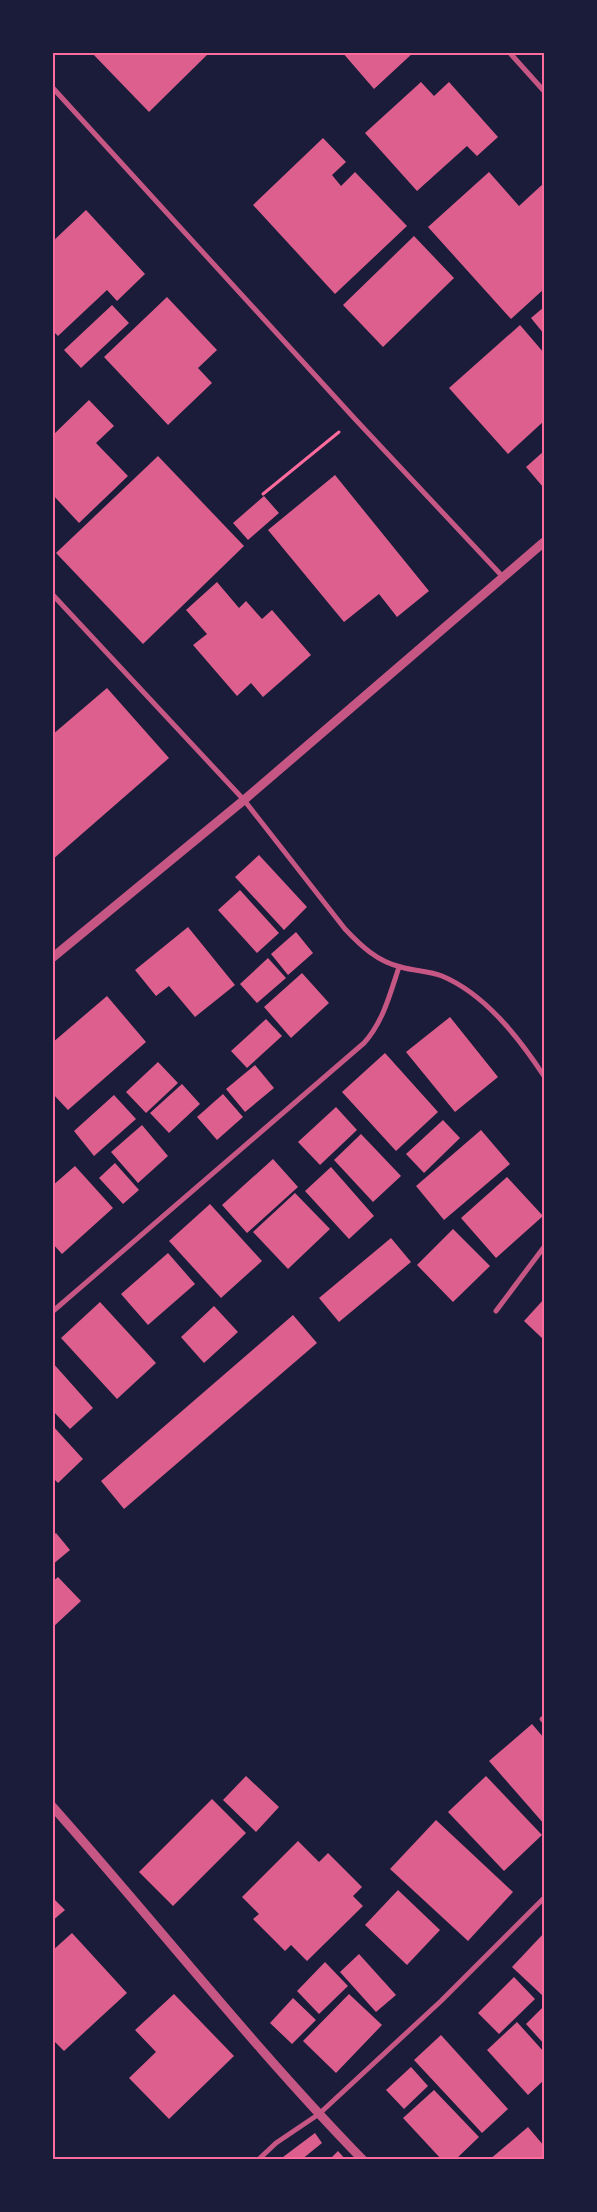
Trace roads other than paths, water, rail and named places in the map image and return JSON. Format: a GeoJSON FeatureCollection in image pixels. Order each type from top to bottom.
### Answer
{"type":"FeatureCollection","features":[{"type":"Feature","properties":{"kind":"street"},"geometry":{"type":"LineString","coordinates":[[509,52],[544,91]]}},
{"type":"Feature","properties":{"kind":"street"},"geometry":{"type":"LineString","coordinates":[[52,87],[355,419],[503,577]]}},
{"type":"Feature","properties":{"kind":"street"},"geometry":{"type":"LineString","coordinates":[[52,958],[244,800],[441,633],[544,542]]}},
{"type":"Feature","properties":{"kind":"street"},"geometry":{"type":"LineString","coordinates":[[52,594],[244,800],[345,929],[375,956],[399,967],[442,976],[479,999],[499,1019],[544,1076]]}},
{"type":"Feature","properties":{"kind":"street"},"geometry":{"type":"LineString","coordinates":[[52,1312],[364,1043],[374,1031],[381,1016],[399,967]]}},
{"type":"Feature","properties":{"kind":"street"},"geometry":{"type":"LineString","coordinates":[[496,1311],[544,1248]]}},
{"type":"Feature","properties":{"kind":"street"},"geometry":{"type":"LineString","coordinates":[[52,1806],[242,2029],[318,2114],[363,2160]]}},
{"type":"Feature","properties":{"kind":"street"},"geometry":{"type":"LineString","coordinates":[[258,2160],[276,2144],[318,2114],[441,2001],[544,1898]]}}]}
